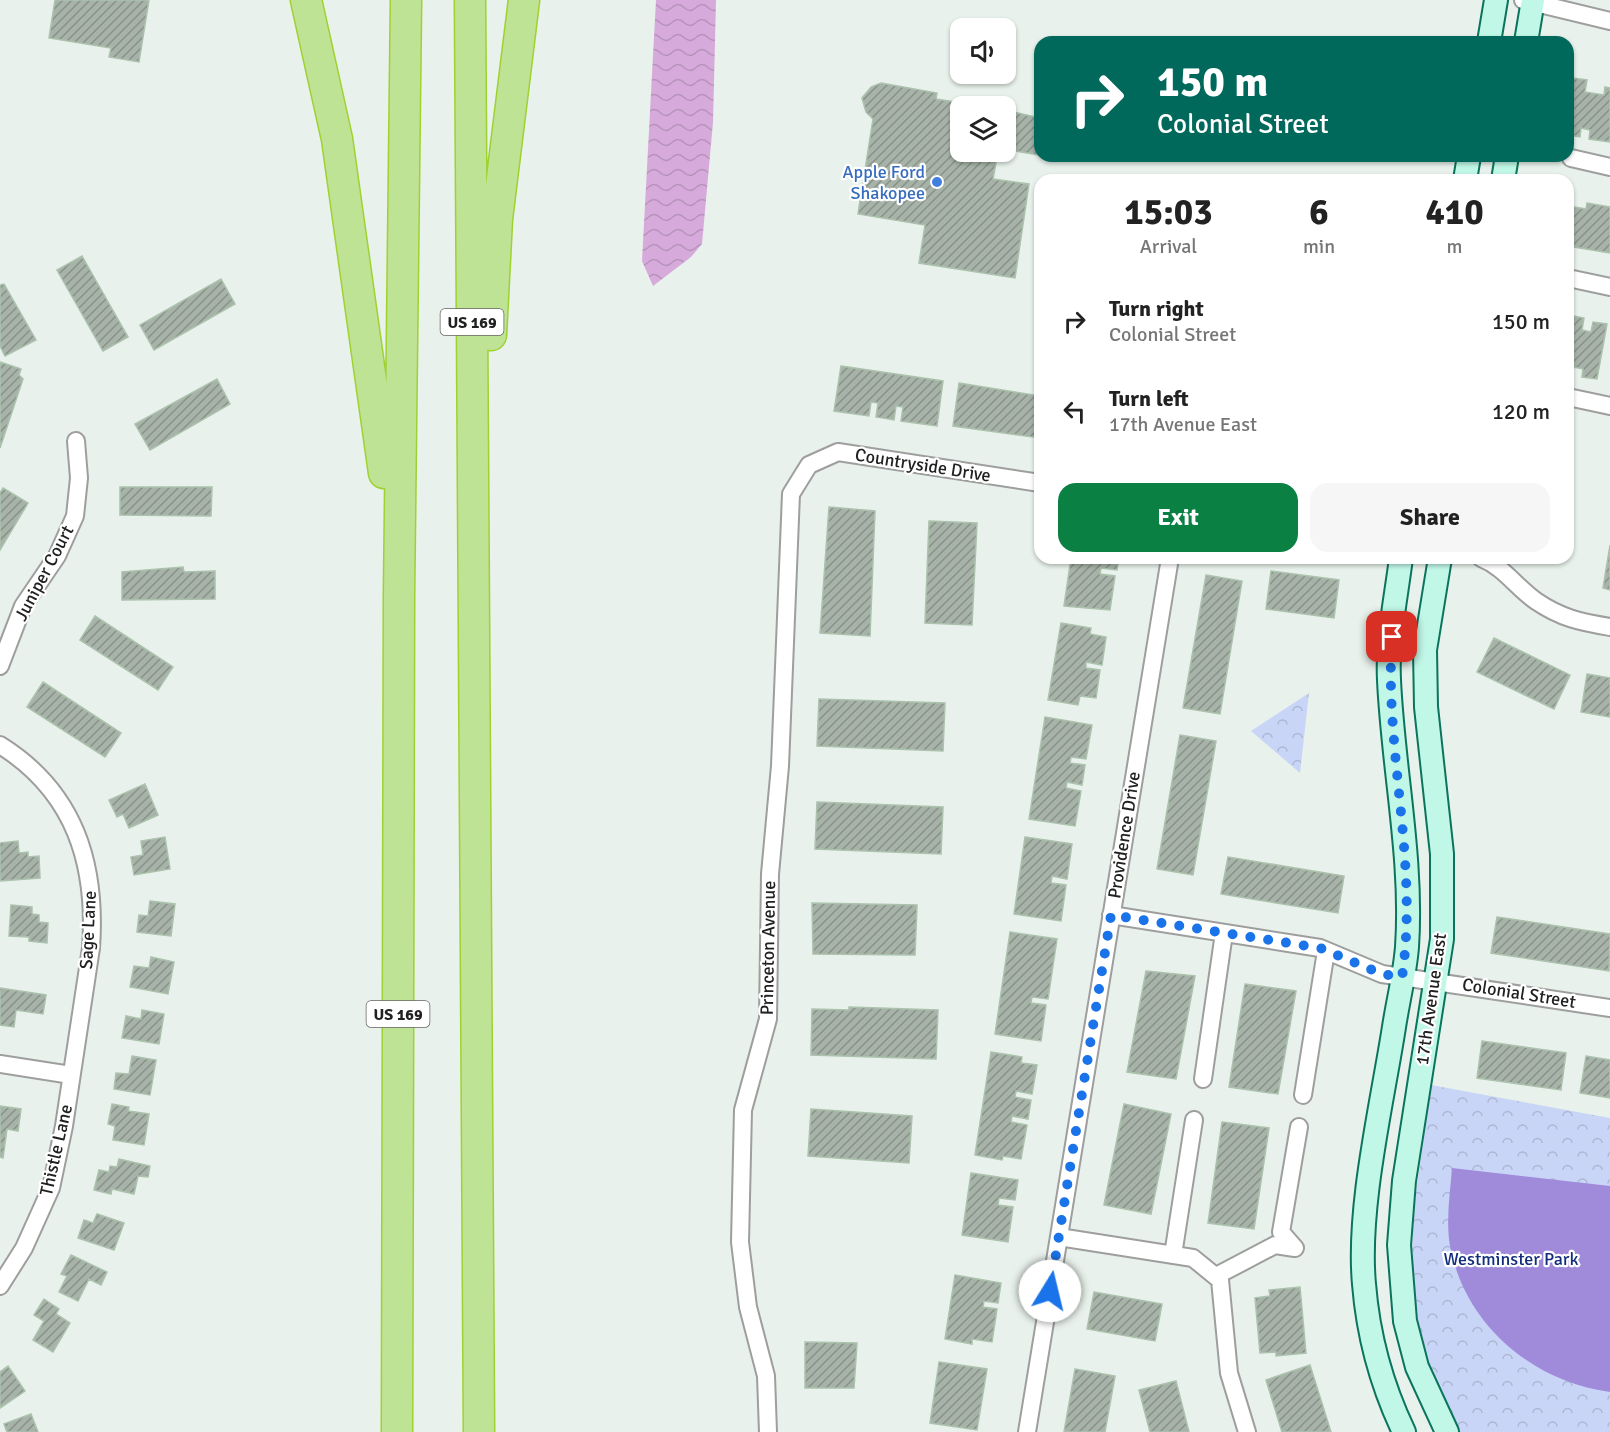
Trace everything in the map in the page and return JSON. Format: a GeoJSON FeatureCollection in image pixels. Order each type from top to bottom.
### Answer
{"type":"FeatureCollection","features":[{"type":"Feature","properties":{"kind":"highway"},"geometry":{"type":"LineString","coordinates":[[306,0],[337,139],[375,392],[399,596]]}},
{"type":"Feature","properties":{"kind":"highway","name":"US 169"},"geometry":{"type":"LineString","coordinates":[[397,1432],[399,596],[406,0]]}},
{"type":"Feature","properties":{"kind":"highway","name":"US 169"},"geometry":{"type":"LineString","coordinates":[[470,0],[478,1432]]}},
{"type":"Feature","properties":{"kind":"highway"},"geometry":{"type":"LineString","coordinates":[[474,644],[497,219],[524,0]]}},
{"type":"Feature","properties":{"kind":"street"},"geometry":{"type":"LineString","coordinates":[[1490,36],[1496,0]]}},
{"type":"Feature","properties":{"kind":"street"},"geometry":{"type":"LineString","coordinates":[[1527,36],[1530,1],[1610,21]]}},
{"type":"Feature","properties":{"kind":"street"},"geometry":{"type":"LineString","coordinates":[[1574,160],[1610,166]]}},
{"type":"Feature","properties":{"kind":"street"},"geometry":{"type":"LineString","coordinates":[[1574,279],[1610,287]]}},
{"type":"Feature","properties":{"kind":"street"},"geometry":{"type":"LineString","coordinates":[[1574,398],[1610,406]]}},
{"type":"Feature","properties":{"kind":"street","name":"Juniper Court"},"geometry":{"type":"LineString","coordinates":[[0,666],[23,606],[57,556],[75,516],[79,478],[76,441]]}},
{"type":"Feature","properties":{"kind":"street","name":"Countryside Drive"},"geometry":{"type":"LineString","coordinates":[[809,465],[838,452],[1034,482]]}},
{"type":"Feature","properties":{"kind":"street","name":"Princeton Avenue"},"geometry":{"type":"LineString","coordinates":[[768,1432],[766,1376],[748,1307],[740,1242],[743,1110],[768,1019],[770,874],[780,766],[790,494],[809,465]]}},
{"type":"Feature","properties":{"kind":"street","name":"Providence Drive"},"geometry":{"type":"LineString","coordinates":[[1027,1432],[1169,564]]}},
{"type":"Feature","properties":{"kind":"street","name":"17th Avenue East"},"geometry":{"type":"LineString","coordinates":[[1400,564],[1393,616],[1389,677],[1405,850],[1407,947],[1368,1193],[1364,1283],[1377,1359],[1390,1403],[1404,1432]]}},
{"type":"Feature","properties":{"kind":"street","name":"17th Avenue East"},"geometry":{"type":"LineString","coordinates":[[1439,564],[1425,650],[1426,707],[1442,854],[1442,939],[1404,1181],[1399,1245],[1405,1321],[1417,1367],[1447,1432]]}},
{"type":"Feature","properties":{"kind":"street"},"geometry":{"type":"LineString","coordinates":[[1495,564],[1535,600],[1570,621],[1610,627]]}},
{"type":"Feature","properties":{"kind":"street","name":"Sage Lane"},"geometry":{"type":"LineString","coordinates":[[0,745],[44,782],[78,833],[88,863],[93,916],[91,948],[71,1075]]}},
{"type":"Feature","properties":{"kind":"street","name":"Colonial Street"},"geometry":{"type":"LineString","coordinates":[[1111,915],[1326,951],[1382,974],[1436,980],[1610,1008]]}},
{"type":"Feature","properties":{"kind":"street"},"geometry":{"type":"LineString","coordinates":[[1203,1079],[1224,933]]}},
{"type":"Feature","properties":{"kind":"street"},"geometry":{"type":"LineString","coordinates":[[1303,1095],[1326,951]]}},
{"type":"Feature","properties":{"kind":"street"},"geometry":{"type":"LineString","coordinates":[[0,1064],[71,1075]]}},
{"type":"Feature","properties":{"kind":"street","name":"Thistle Lane"},"geometry":{"type":"LineString","coordinates":[[0,1286],[24,1248],[51,1188],[64,1126],[71,1075]]}},
{"type":"Feature","properties":{"kind":"street"},"geometry":{"type":"LineString","coordinates":[[1173,1255],[1194,1120]]}},
{"type":"Feature","properties":{"kind":"street"},"geometry":{"type":"LineString","coordinates":[[1216,1276],[1275,1245],[1295,1248],[1281,1232],[1299,1127]]}},
{"type":"Feature","properties":{"kind":"street"},"geometry":{"type":"LineString","coordinates":[[1059,1237],[1193,1258],[1220,1280],[1229,1373],[1247,1432]]}},
{"type":"Feature","properties":{"kind":"green space"},"geometry":{"type":"Polygon","coordinates":[[[1309,693],[1300,773],[1251,731],[1309,693]]]}},
{"type":"Feature","properties":{"kind":"green space","name":"Westminster Park"},"geometry":{"type":"Polygon","coordinates":[[[1431,1085],[1610,1118],[1610,1432],[1457,1432],[1421,1348],[1411,1270],[1414,1207],[1431,1085]]]}},
{"type":"Feature","properties":{"kind":"green space"},"geometry":{"type":"Polygon","coordinates":[[[1452,1168],[1610,1186],[1610,1392],[1556,1377],[1531,1363],[1509,1347],[1489,1327],[1472,1304],[1460,1279],[1449,1241],[1448,1210],[1452,1168]]]}},
{"type":"Feature","properties":{"kind":"water"},"geometry":{"type":"Polygon","coordinates":[[[656,0],[716,0],[713,122],[702,244],[691,257],[653,286],[642,261],[656,0]]]}},
{"type":"Feature","properties":{"kind":"building"},"geometry":{"type":"Polygon","coordinates":[[[55,0],[149,0],[139,62],[109,57],[111,48],[49,38],[55,0]]]}},
{"type":"Feature","properties":{"kind":"building"},"geometry":{"type":"Polygon","coordinates":[[[1574,78],[1587,80],[1585,92],[1604,95],[1605,87],[1610,88],[1610,142],[1589,139],[1590,130],[1581,128],[1580,137],[1574,136],[1574,78]]]}},
{"type":"Feature","properties":{"kind":"building","name":"Apple Ford Shakopee"},"geometry":{"type":"Polygon","coordinates":[[[881,83],[937,93],[936,99],[950,101],[950,162],[996,162],[993,179],[1029,184],[1015,278],[919,263],[925,225],[858,214],[873,119],[866,112],[862,98],[871,87],[881,83]]]}},
{"type":"Feature","properties":{"kind":"building","name":"Apple Ford Shakopee"},"geometry":{"type":"Polygon","coordinates":[[[1016,113],[1034,117],[1034,154],[1016,151],[1016,113]]]}},
{"type":"Feature","properties":{"kind":"building"},"geometry":{"type":"Polygon","coordinates":[[[1587,203],[1610,207],[1610,253],[1574,247],[1574,207],[1586,209],[1587,203]]]}},
{"type":"Feature","properties":{"kind":"building"},"geometry":{"type":"Polygon","coordinates":[[[82,256],[128,337],[103,351],[57,270],[82,256]]]}},
{"type":"Feature","properties":{"kind":"building"},"geometry":{"type":"Polygon","coordinates":[[[221,279],[235,304],[154,350],[140,325],[221,279]]]}},
{"type":"Feature","properties":{"kind":"building"},"geometry":{"type":"Polygon","coordinates":[[[4,284],[36,340],[5,356],[0,346],[0,285],[4,284]]]}},
{"type":"Feature","properties":{"kind":"building"},"geometry":{"type":"Polygon","coordinates":[[[1574,316],[1584,318],[1582,330],[1591,332],[1593,322],[1607,324],[1597,379],[1582,377],[1583,369],[1574,367],[1574,316]]]}},
{"type":"Feature","properties":{"kind":"building"},"geometry":{"type":"Polygon","coordinates":[[[0,362],[21,369],[19,375],[23,379],[0,448],[0,362]]]}},
{"type":"Feature","properties":{"kind":"building"},"geometry":{"type":"Polygon","coordinates":[[[841,366],[943,381],[937,426],[901,421],[903,407],[896,406],[894,420],[876,417],[878,403],[871,402],[869,416],[834,411],[841,366]]]}},
{"type":"Feature","properties":{"kind":"building"},"geometry":{"type":"Polygon","coordinates":[[[217,379],[230,404],[150,450],[135,424],[217,379]]]}},
{"type":"Feature","properties":{"kind":"building"},"geometry":{"type":"Polygon","coordinates":[[[959,383],[1034,395],[1034,437],[953,426],[959,383]]]}},
{"type":"Feature","properties":{"kind":"building"},"geometry":{"type":"Polygon","coordinates":[[[120,487],[212,487],[211,516],[120,515],[120,487]]]}},
{"type":"Feature","properties":{"kind":"building"},"geometry":{"type":"Polygon","coordinates":[[[3,488],[28,503],[0,550],[0,493],[3,488]]]}},
{"type":"Feature","properties":{"kind":"building"},"geometry":{"type":"Polygon","coordinates":[[[829,507],[875,511],[870,636],[820,633],[829,507]]]}},
{"type":"Feature","properties":{"kind":"building"},"geometry":{"type":"Polygon","coordinates":[[[929,521],[977,523],[972,625],[925,623],[929,521]]]}},
{"type":"Feature","properties":{"kind":"building"},"geometry":{"type":"Polygon","coordinates":[[[1610,545],[1610,590],[1603,588],[1610,545]]]}},
{"type":"Feature","properties":{"kind":"building"},"geometry":{"type":"Polygon","coordinates":[[[1070,564],[1118,564],[1117,570],[1101,568],[1100,574],[1115,576],[1110,610],[1064,606],[1070,564]]]}},
{"type":"Feature","properties":{"kind":"building"},"geometry":{"type":"Polygon","coordinates":[[[183,567],[184,572],[215,571],[215,599],[122,600],[122,572],[183,567]]]}},
{"type":"Feature","properties":{"kind":"building"},"geometry":{"type":"Polygon","coordinates":[[[1271,571],[1339,580],[1334,618],[1266,609],[1271,571]]]}},
{"type":"Feature","properties":{"kind":"building"},"geometry":{"type":"Polygon","coordinates":[[[1206,575],[1242,581],[1220,714],[1183,708],[1206,575]]]}},
{"type":"Feature","properties":{"kind":"building"},"geometry":{"type":"Polygon","coordinates":[[[95,616],[173,667],[158,690],[80,640],[95,616]]]}},
{"type":"Feature","properties":{"kind":"building"},"geometry":{"type":"Polygon","coordinates":[[[1061,623],[1091,628],[1090,634],[1106,637],[1102,665],[1086,662],[1086,668],[1100,670],[1096,698],[1080,696],[1078,705],[1048,700],[1061,623]]]}},
{"type":"Feature","properties":{"kind":"building"},"geometry":{"type":"Polygon","coordinates":[[[1494,638],[1570,675],[1554,709],[1477,672],[1494,638]]]}},
{"type":"Feature","properties":{"kind":"building"},"geometry":{"type":"Polygon","coordinates":[[[1587,674],[1610,678],[1610,717],[1581,712],[1587,674]]]}},
{"type":"Feature","properties":{"kind":"building"},"geometry":{"type":"Polygon","coordinates":[[[43,682],[121,733],[105,757],[27,707],[43,682]]]}},
{"type":"Feature","properties":{"kind":"building"},"geometry":{"type":"Polygon","coordinates":[[[819,699],[945,703],[943,751],[817,746],[819,699]]]}},
{"type":"Feature","properties":{"kind":"building"},"geometry":{"type":"Polygon","coordinates":[[[1045,717],[1092,725],[1086,759],[1071,757],[1070,763],[1085,765],[1082,785],[1067,782],[1066,788],[1081,791],[1075,826],[1029,819],[1045,717]]]}},
{"type":"Feature","properties":{"kind":"building"},"geometry":{"type":"Polygon","coordinates":[[[1180,735],[1216,741],[1193,875],[1157,869],[1180,735]]]}},
{"type":"Feature","properties":{"kind":"building"},"geometry":{"type":"Polygon","coordinates":[[[145,784],[158,815],[129,828],[123,814],[117,817],[109,800],[145,784]]]}},
{"type":"Feature","properties":{"kind":"building"},"geometry":{"type":"Polygon","coordinates":[[[817,802],[943,807],[941,854],[815,849],[817,802]]]}},
{"type":"Feature","properties":{"kind":"building"},"geometry":{"type":"Polygon","coordinates":[[[165,837],[170,869],[134,875],[131,857],[143,855],[141,841],[165,837]]]}},
{"type":"Feature","properties":{"kind":"building"},"geometry":{"type":"Polygon","coordinates":[[[1025,837],[1072,844],[1067,879],[1052,876],[1051,883],[1066,885],[1061,921],[1014,914],[1025,837]]]}},
{"type":"Feature","properties":{"kind":"building"},"geometry":{"type":"Polygon","coordinates":[[[18,841],[19,853],[28,852],[28,857],[39,856],[40,878],[0,881],[0,843],[18,841]]]}},
{"type":"Feature","properties":{"kind":"building"},"geometry":{"type":"Polygon","coordinates":[[[1228,857],[1344,876],[1338,913],[1221,894],[1228,857]]]}},
{"type":"Feature","properties":{"kind":"building"},"geometry":{"type":"Polygon","coordinates":[[[150,901],[175,904],[171,936],[137,932],[139,915],[148,916],[150,901]]]}},
{"type":"Feature","properties":{"kind":"building"},"geometry":{"type":"Polygon","coordinates":[[[812,903],[917,905],[915,955],[813,954],[812,903]]]}},
{"type":"Feature","properties":{"kind":"building"},"geometry":{"type":"Polygon","coordinates":[[[11,905],[32,907],[32,914],[39,915],[39,922],[48,923],[47,943],[29,941],[29,937],[9,936],[11,905]]]}},
{"type":"Feature","properties":{"kind":"building"},"geometry":{"type":"Polygon","coordinates":[[[1497,917],[1610,934],[1609,971],[1491,953],[1497,917]]]}},
{"type":"Feature","properties":{"kind":"building"},"geometry":{"type":"Polygon","coordinates":[[[1010,932],[1057,939],[1048,999],[1032,997],[1031,1003],[1046,1005],[1041,1041],[995,1034],[1010,932]]]}},
{"type":"Feature","properties":{"kind":"building"},"geometry":{"type":"Polygon","coordinates":[[[151,957],[174,962],[168,994],[130,987],[134,966],[149,968],[151,957]]]}},
{"type":"Feature","properties":{"kind":"building"},"geometry":{"type":"Polygon","coordinates":[[[1146,971],[1195,976],[1176,1079],[1127,1072],[1146,971]]]}},
{"type":"Feature","properties":{"kind":"building"},"geometry":{"type":"Polygon","coordinates":[[[1245,984],[1296,991],[1278,1094],[1229,1087],[1245,984]]]}},
{"type":"Feature","properties":{"kind":"building"},"geometry":{"type":"Polygon","coordinates":[[[0,988],[46,995],[43,1014],[16,1010],[14,1027],[0,1025],[0,988]]]}},
{"type":"Feature","properties":{"kind":"building"},"geometry":{"type":"Polygon","coordinates":[[[849,1007],[938,1010],[936,1059],[811,1055],[812,1009],[849,1010],[849,1007]]]}},
{"type":"Feature","properties":{"kind":"building"},"geometry":{"type":"Polygon","coordinates":[[[142,1010],[164,1014],[159,1044],[122,1038],[126,1016],[141,1019],[142,1010]]]}},
{"type":"Feature","properties":{"kind":"building"},"geometry":{"type":"Polygon","coordinates":[[[1482,1041],[1566,1053],[1561,1090],[1477,1078],[1482,1041]]]}},
{"type":"Feature","properties":{"kind":"building"},"geometry":{"type":"Polygon","coordinates":[[[991,1052],[1022,1057],[1021,1063],[1037,1065],[1032,1094],[1016,1091],[1015,1097],[1031,1100],[1028,1119],[1012,1116],[1011,1122],[1027,1125],[1021,1159],[1003,1156],[1002,1160],[975,1155],[991,1052]]]}},
{"type":"Feature","properties":{"kind":"building"},"geometry":{"type":"Polygon","coordinates":[[[132,1056],[156,1060],[150,1095],[114,1089],[116,1073],[129,1074],[132,1056]]]}},
{"type":"Feature","properties":{"kind":"building"},"geometry":{"type":"Polygon","coordinates":[[[1586,1056],[1610,1060],[1610,1098],[1580,1093],[1586,1056]]]}},
{"type":"Feature","properties":{"kind":"building"},"geometry":{"type":"Polygon","coordinates":[[[112,1104],[129,1107],[128,1111],[149,1114],[144,1145],[113,1140],[115,1126],[108,1124],[112,1104]]]}},
{"type":"Feature","properties":{"kind":"building"},"geometry":{"type":"Polygon","coordinates":[[[1124,1104],[1171,1114],[1151,1214],[1104,1205],[1124,1104]]]}},
{"type":"Feature","properties":{"kind":"building"},"geometry":{"type":"Polygon","coordinates":[[[0,1106],[21,1109],[18,1131],[7,1129],[3,1158],[0,1157],[0,1106]]]}},
{"type":"Feature","properties":{"kind":"building"},"geometry":{"type":"Polygon","coordinates":[[[811,1109],[912,1116],[909,1163],[808,1156],[811,1109]]]}},
{"type":"Feature","properties":{"kind":"building"},"geometry":{"type":"Polygon","coordinates":[[[1222,1122],[1269,1128],[1254,1229],[1208,1223],[1222,1122]]]}},
{"type":"Feature","properties":{"kind":"building"},"geometry":{"type":"Polygon","coordinates":[[[119,1159],[150,1166],[148,1177],[138,1176],[134,1194],[112,1189],[111,1194],[94,1190],[99,1170],[109,1172],[110,1166],[117,1167],[119,1159]]]}},
{"type":"Feature","properties":{"kind":"building"},"geometry":{"type":"Polygon","coordinates":[[[971,1173],[1018,1180],[1015,1200],[999,1198],[998,1205],[1013,1207],[1008,1242],[962,1235],[971,1173]]]}},
{"type":"Feature","properties":{"kind":"building"},"geometry":{"type":"Polygon","coordinates":[[[97,1214],[124,1223],[114,1250],[78,1238],[84,1220],[93,1223],[97,1214]]]}},
{"type":"Feature","properties":{"kind":"building"},"geometry":{"type":"Polygon","coordinates":[[[71,1255],[107,1272],[101,1285],[89,1279],[78,1301],[59,1292],[67,1276],[61,1274],[71,1255]]]}},
{"type":"Feature","properties":{"kind":"building"},"geometry":{"type":"Polygon","coordinates":[[[955,1275],[1001,1283],[998,1303],[984,1301],[983,1307],[997,1309],[992,1342],[972,1339],[972,1344],[945,1339],[955,1275]]]}},
{"type":"Feature","properties":{"kind":"building"},"geometry":{"type":"Polygon","coordinates":[[[1300,1287],[1306,1353],[1276,1356],[1276,1352],[1260,1353],[1255,1298],[1270,1296],[1269,1290],[1300,1287]]]}},
{"type":"Feature","properties":{"kind":"building"},"geometry":{"type":"Polygon","coordinates":[[[1094,1292],[1162,1304],[1155,1341],[1087,1329],[1094,1292]]]}},
{"type":"Feature","properties":{"kind":"building"},"geometry":{"type":"Polygon","coordinates":[[[44,1299],[59,1309],[56,1314],[70,1323],[53,1352],[33,1340],[44,1321],[34,1315],[44,1299]]]}},
{"type":"Feature","properties":{"kind":"building"},"geometry":{"type":"Polygon","coordinates":[[[805,1342],[857,1343],[854,1388],[805,1388],[805,1342]]]}},
{"type":"Feature","properties":{"kind":"building"},"geometry":{"type":"Polygon","coordinates":[[[939,1362],[987,1369],[977,1430],[930,1423],[939,1362]]]}},
{"type":"Feature","properties":{"kind":"building"},"geometry":{"type":"Polygon","coordinates":[[[1310,1365],[1331,1432],[1282,1432],[1266,1380],[1310,1365]]]}},
{"type":"Feature","properties":{"kind":"building"},"geometry":{"type":"Polygon","coordinates":[[[8,1366],[25,1391],[0,1408],[0,1372],[8,1366]]]}},
{"type":"Feature","properties":{"kind":"building"},"geometry":{"type":"Polygon","coordinates":[[[1075,1369],[1115,1376],[1105,1432],[1064,1432],[1075,1369]]]}},
{"type":"Feature","properties":{"kind":"building"},"geometry":{"type":"Polygon","coordinates":[[[1176,1381],[1189,1432],[1150,1432],[1139,1390],[1176,1381]]]}},
{"type":"Feature","properties":{"kind":"building"},"geometry":{"type":"Polygon","coordinates":[[[31,1414],[38,1432],[7,1432],[4,1424],[31,1414]]]}},
{"type":"Feature","properties":{"kind":"place","name":"Apple Ford Shakopee"},"geometry":{"type":"Point","coordinates":[937,182]}},
{"type":"Feature","properties":{"kind":"route"},"geometry":{"type":"LineString","coordinates":[[1050,1291],[1111,915],[1320,948],[1382,974],[1402,977],[1407,947],[1405,850],[1389,677],[1392,637]]}}]}
